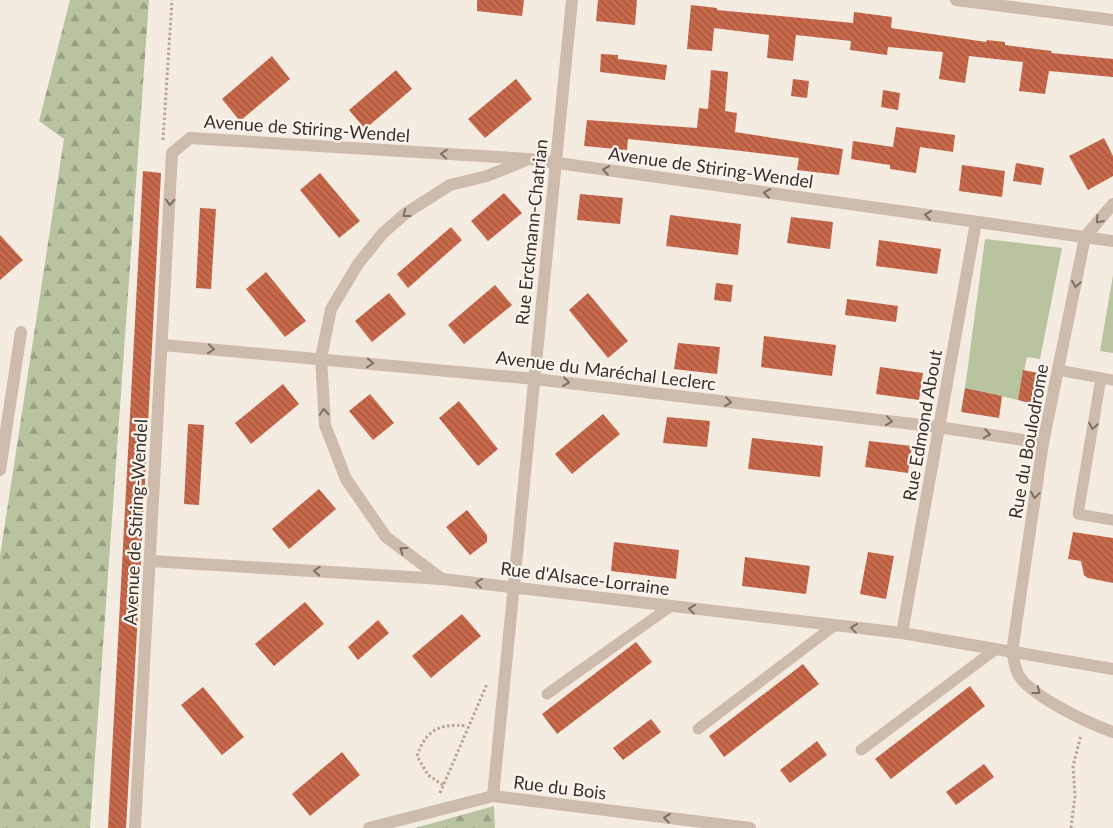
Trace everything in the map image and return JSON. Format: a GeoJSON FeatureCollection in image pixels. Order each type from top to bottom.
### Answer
{"type":"FeatureCollection","features":[{"type":"Feature","properties":{"kind":"street","name":"Rue Erckmann-Chatrian"},"geometry":{"type":"LineString","coordinates":[[494,796],[572,0]]}},
{"type":"Feature","properties":{"kind":"street"},"geometry":{"type":"LineString","coordinates":[[956,0],[1113,20]]}},
{"type":"Feature","properties":{"kind":"street","name":"Avenue de Stiring-Wendel"},"geometry":{"type":"LineString","coordinates":[[135,828],[163,345],[172,153],[190,138],[556,163],[1113,241]]}},
{"type":"Feature","properties":{"kind":"street"},"geometry":{"type":"LineString","coordinates":[[442,579],[386,538],[346,480],[325,425],[322,358],[331,310],[358,264],[383,233],[406,213],[450,185],[487,176],[529,160]]}},
{"type":"Feature","properties":{"kind":"street"},"geometry":{"type":"LineString","coordinates":[[1085,236],[1113,204]]}},
{"type":"Feature","properties":{"kind":"street","name":"Rue Edmond About"},"geometry":{"type":"LineString","coordinates":[[902,633],[976,222]]}},
{"type":"Feature","properties":{"kind":"street","name":"Rue du Boulodrome"},"geometry":{"type":"LineString","coordinates":[[1012,652],[1043,443],[1085,236]]}},
{"type":"Feature","properties":{"kind":"street"},"geometry":{"type":"LineString","coordinates":[[0,470],[21,332]]}},
{"type":"Feature","properties":{"kind":"street","name":"Avenue du Maréchal Leclerc"},"geometry":{"type":"LineString","coordinates":[[163,345],[322,358],[535,379],[938,427],[1043,443]]}},
{"type":"Feature","properties":{"kind":"street","name":"Rue d'Alsace-Lorraine"},"geometry":{"type":"LineString","coordinates":[[151,561],[442,579],[902,633],[1113,669]]}},
{"type":"Feature","properties":{"kind":"street"},"geometry":{"type":"LineString","coordinates":[[1012,652],[1018,675],[1037,692],[1085,722],[1113,732]]}},
{"type":"Feature","properties":{"kind":"street","name":"Rue du Bois"},"geometry":{"type":"LineString","coordinates":[[369,828],[494,796],[750,828]]}},
{"type":"Feature","properties":{"kind":"lane"},"geometry":{"type":"LineString","coordinates":[[1058,370],[1113,380]]}},
{"type":"Feature","properties":{"kind":"lane"},"geometry":{"type":"LineString","coordinates":[[1101,378],[1078,514],[1113,520]]}},
{"type":"Feature","properties":{"kind":"lane"},"geometry":{"type":"LineString","coordinates":[[547,694],[671,606]]}},
{"type":"Feature","properties":{"kind":"lane"},"geometry":{"type":"LineString","coordinates":[[698,729],[835,625]]}},
{"type":"Feature","properties":{"kind":"lane"},"geometry":{"type":"LineString","coordinates":[[861,750],[996,649]]}},
{"type":"Feature","properties":{"kind":"path"},"geometry":{"type":"LineString","coordinates":[[172,0],[162,138],[172,153]]}},
{"type":"Feature","properties":{"kind":"path"},"geometry":{"type":"LineString","coordinates":[[432,812],[467,726],[489,679],[507,664]]}},
{"type":"Feature","properties":{"kind":"path"},"geometry":{"type":"LineString","coordinates":[[1071,828],[1075,796],[1073,766],[1085,722]]}},
{"type":"Feature","properties":{"kind":"path"},"geometry":{"type":"LineString","coordinates":[[443,785],[428,775],[417,756],[423,739],[438,727],[467,726]]}},
{"type":"Feature","properties":{"kind":"green space"},"geometry":{"type":"Polygon","coordinates":[[[70,0],[149,0],[90,828],[0,828],[0,556],[64,139],[39,121],[70,0]]]}},
{"type":"Feature","properties":{"kind":"green space"},"geometry":{"type":"Polygon","coordinates":[[[985,239],[1062,248],[1040,359],[1027,357],[1018,400],[965,388],[985,239]]]}},
{"type":"Feature","properties":{"kind":"green space"},"geometry":{"type":"Polygon","coordinates":[[[1113,275],[1113,353],[1100,351],[1113,275]]]}},
{"type":"Feature","properties":{"kind":"green space"},"geometry":{"type":"Polygon","coordinates":[[[494,806],[495,828],[415,828],[494,806]]]}},
{"type":"Feature","properties":{"kind":"building"},"geometry":{"type":"Polygon","coordinates":[[[477,0],[524,0],[522,16],[477,11],[477,0]]]}},
{"type":"Feature","properties":{"kind":"building"},"geometry":{"type":"Polygon","coordinates":[[[598,0],[637,0],[635,25],[596,21],[598,0]]]}},
{"type":"Feature","properties":{"kind":"building"},"geometry":{"type":"Polygon","coordinates":[[[691,5],[717,8],[717,10],[853,23],[854,12],[892,17],[891,28],[986,42],[987,40],[1005,42],[1005,45],[1052,51],[1051,53],[1113,59],[1113,77],[1049,71],[1045,94],[1019,91],[1023,62],[969,56],[965,83],[939,79],[943,52],[888,47],[887,55],[850,50],[851,41],[796,35],[793,61],[767,58],[769,35],[714,28],[712,51],[687,49],[691,5]]]}},
{"type":"Feature","properties":{"kind":"building"},"geometry":{"type":"Polygon","coordinates":[[[601,54],[618,55],[618,59],[667,65],[665,80],[600,72],[601,54]]]}},
{"type":"Feature","properties":{"kind":"building"},"geometry":{"type":"Polygon","coordinates":[[[272,56],[290,79],[240,121],[222,99],[272,56]]]}},
{"type":"Feature","properties":{"kind":"building"},"geometry":{"type":"Polygon","coordinates":[[[396,70],[412,89],[365,129],[349,110],[396,70]]]}},
{"type":"Feature","properties":{"kind":"building"},"geometry":{"type":"Polygon","coordinates":[[[711,70],[728,72],[725,111],[737,113],[735,132],[843,149],[839,175],[797,170],[799,158],[733,150],[628,139],[627,150],[584,146],[587,120],[697,128],[699,108],[708,109],[711,70]]]}},
{"type":"Feature","properties":{"kind":"building"},"geometry":{"type":"Polygon","coordinates":[[[516,79],[532,99],[485,138],[468,119],[516,79]]]}},
{"type":"Feature","properties":{"kind":"building"},"geometry":{"type":"Polygon","coordinates":[[[793,79],[809,81],[807,98],[791,96],[793,79]]]}},
{"type":"Feature","properties":{"kind":"building"},"geometry":{"type":"Polygon","coordinates":[[[883,90],[900,93],[898,110],[881,107],[883,90]]]}},
{"type":"Feature","properties":{"kind":"building"},"geometry":{"type":"Polygon","coordinates":[[[896,127],[955,135],[953,152],[920,147],[916,173],[890,169],[890,165],[851,159],[853,141],[893,147],[896,127]]]}},
{"type":"Feature","properties":{"kind":"building"},"geometry":{"type":"Polygon","coordinates":[[[1104,138],[1113,156],[1113,176],[1088,190],[1069,156],[1104,138]]]}},
{"type":"Feature","properties":{"kind":"building"},"geometry":{"type":"Polygon","coordinates":[[[1016,163],[1044,168],[1041,185],[1013,181],[1016,163]]]}},
{"type":"Feature","properties":{"kind":"building"},"geometry":{"type":"Polygon","coordinates":[[[962,165],[1005,171],[1002,197],[959,191],[962,165]]]}},
{"type":"Feature","properties":{"kind":"building"},"geometry":{"type":"Polygon","coordinates":[[[143,171],[161,173],[141,559],[126,828],[108,828],[143,171]]]}},
{"type":"Feature","properties":{"kind":"building"},"geometry":{"type":"Polygon","coordinates":[[[320,173],[360,221],[339,238],[300,190],[320,173]]]}},
{"type":"Feature","properties":{"kind":"building"},"geometry":{"type":"Polygon","coordinates":[[[504,193],[522,213],[488,241],[471,221],[504,193]]]}},
{"type":"Feature","properties":{"kind":"building"},"geometry":{"type":"Polygon","coordinates":[[[580,194],[623,198],[620,224],[577,220],[580,194]]]}},
{"type":"Feature","properties":{"kind":"building"},"geometry":{"type":"Polygon","coordinates":[[[200,208],[216,209],[211,289],[196,288],[200,208]]]}},
{"type":"Feature","properties":{"kind":"building"},"geometry":{"type":"Polygon","coordinates":[[[670,215],[741,224],[738,255],[666,246],[670,215]]]}},
{"type":"Feature","properties":{"kind":"building"},"geometry":{"type":"Polygon","coordinates":[[[791,217],[833,222],[830,249],[787,243],[791,217]]]}},
{"type":"Feature","properties":{"kind":"building"},"geometry":{"type":"Polygon","coordinates":[[[451,227],[462,240],[408,288],[397,274],[451,227]]]}},
{"type":"Feature","properties":{"kind":"building"},"geometry":{"type":"Polygon","coordinates":[[[0,235],[23,260],[0,280],[0,235]]]}},
{"type":"Feature","properties":{"kind":"building"},"geometry":{"type":"Polygon","coordinates":[[[879,240],[941,249],[937,274],[876,266],[879,240]]]}},
{"type":"Feature","properties":{"kind":"building"},"geometry":{"type":"Polygon","coordinates":[[[266,272],[306,321],[285,337],[246,289],[266,272]]]}},
{"type":"Feature","properties":{"kind":"building"},"geometry":{"type":"Polygon","coordinates":[[[716,283],[733,285],[731,302],[714,300],[716,283]]]}},
{"type":"Feature","properties":{"kind":"building"},"geometry":{"type":"Polygon","coordinates":[[[495,285],[512,305],[464,344],[448,325],[495,285]]]}},
{"type":"Feature","properties":{"kind":"building"},"geometry":{"type":"Polygon","coordinates":[[[389,293],[406,314],[372,342],[355,321],[389,293]]]}},
{"type":"Feature","properties":{"kind":"building"},"geometry":{"type":"Polygon","coordinates":[[[588,293],[628,341],[608,358],[569,310],[588,293]]]}},
{"type":"Feature","properties":{"kind":"building"},"geometry":{"type":"Polygon","coordinates":[[[847,299],[898,306],[896,322],[845,315],[847,299]]]}},
{"type":"Feature","properties":{"kind":"building"},"geometry":{"type":"Polygon","coordinates":[[[764,336],[836,345],[832,376],[761,367],[764,336]]]}},
{"type":"Feature","properties":{"kind":"building"},"geometry":{"type":"Polygon","coordinates":[[[678,343],[720,347],[717,374],[674,369],[678,343]]]}},
{"type":"Feature","properties":{"kind":"building"},"geometry":{"type":"Polygon","coordinates":[[[880,367],[923,373],[919,400],[876,394],[880,367]]]}},
{"type":"Feature","properties":{"kind":"building"},"geometry":{"type":"Polygon","coordinates":[[[1023,370],[1038,373],[1033,404],[1018,400],[1023,370]]]}},
{"type":"Feature","properties":{"kind":"building"},"geometry":{"type":"Polygon","coordinates":[[[283,384],[299,404],[251,444],[235,423],[283,384]]]}},
{"type":"Feature","properties":{"kind":"building"},"geometry":{"type":"Polygon","coordinates":[[[965,388],[1002,396],[999,418],[961,412],[965,388]]]}},
{"type":"Feature","properties":{"kind":"building"},"geometry":{"type":"Polygon","coordinates":[[[370,394],[394,423],[373,440],[349,411],[370,394]]]}},
{"type":"Feature","properties":{"kind":"building"},"geometry":{"type":"Polygon","coordinates":[[[459,401],[498,449],[478,466],[439,418],[459,401]]]}},
{"type":"Feature","properties":{"kind":"building"},"geometry":{"type":"Polygon","coordinates":[[[603,414],[620,434],[572,474],[555,454],[603,414]]]}},
{"type":"Feature","properties":{"kind":"building"},"geometry":{"type":"Polygon","coordinates":[[[667,417],[710,421],[707,447],[663,443],[667,417]]]}},
{"type":"Feature","properties":{"kind":"building"},"geometry":{"type":"Polygon","coordinates":[[[188,424],[204,425],[199,505],[184,504],[188,424]]]}},
{"type":"Feature","properties":{"kind":"building"},"geometry":{"type":"Polygon","coordinates":[[[752,438],[823,446],[820,477],[748,469],[752,438]]]}},
{"type":"Feature","properties":{"kind":"building"},"geometry":{"type":"Polygon","coordinates":[[[869,441],[912,446],[908,473],[865,467],[869,441]]]}},
{"type":"Feature","properties":{"kind":"building"},"geometry":{"type":"Polygon","coordinates":[[[319,489],[336,509],[289,549],[272,529],[319,489]]]}},
{"type":"Feature","properties":{"kind":"building"},"geometry":{"type":"Polygon","coordinates":[[[467,510],[487,535],[487,542],[470,555],[446,527],[467,510]]]}},
{"type":"Feature","properties":{"kind":"building"},"geometry":{"type":"Polygon","coordinates":[[[1073,532],[1113,538],[1113,583],[1088,578],[1084,575],[1081,561],[1068,559],[1073,532]]]}},
{"type":"Feature","properties":{"kind":"building"},"geometry":{"type":"Polygon","coordinates":[[[614,542],[679,550],[676,579],[611,571],[614,542]]]}},
{"type":"Feature","properties":{"kind":"building"},"geometry":{"type":"Polygon","coordinates":[[[868,552],[894,556],[886,599],[860,594],[868,552]]]}},
{"type":"Feature","properties":{"kind":"building"},"geometry":{"type":"Polygon","coordinates":[[[745,557],[810,566],[806,594],[742,586],[745,557]]]}},
{"type":"Feature","properties":{"kind":"building"},"geometry":{"type":"Polygon","coordinates":[[[305,602],[324,624],[274,666],[255,644],[305,602]]]}},
{"type":"Feature","properties":{"kind":"building"},"geometry":{"type":"Polygon","coordinates":[[[462,614],[481,636],[431,678],[412,656],[462,614]]]}},
{"type":"Feature","properties":{"kind":"building"},"geometry":{"type":"Polygon","coordinates":[[[378,620],[389,633],[358,660],[348,647],[378,620]]]}},
{"type":"Feature","properties":{"kind":"building"},"geometry":{"type":"Polygon","coordinates":[[[636,642],[652,662],[557,734],[542,714],[636,642]]]}},
{"type":"Feature","properties":{"kind":"building"},"geometry":{"type":"Polygon","coordinates":[[[803,664],[819,684],[724,757],[709,736],[803,664]]]}},
{"type":"Feature","properties":{"kind":"building"},"geometry":{"type":"Polygon","coordinates":[[[970,686],[985,706],[891,779],[875,759],[970,686]]]}},
{"type":"Feature","properties":{"kind":"building"},"geometry":{"type":"Polygon","coordinates":[[[203,687],[244,737],[222,755],[181,705],[203,687]]]}},
{"type":"Feature","properties":{"kind":"building"},"geometry":{"type":"Polygon","coordinates":[[[651,719],[661,732],[623,760],[613,748],[651,719]]]}},
{"type":"Feature","properties":{"kind":"building"},"geometry":{"type":"Polygon","coordinates":[[[817,741],[827,755],[790,783],[780,770],[817,741]]]}},
{"type":"Feature","properties":{"kind":"building"},"geometry":{"type":"Polygon","coordinates":[[[342,752],[360,775],[310,816],[292,794],[342,752]]]}},
{"type":"Feature","properties":{"kind":"building"},"geometry":{"type":"Polygon","coordinates":[[[984,764],[994,777],[956,805],[946,792],[984,764]]]}}]}
